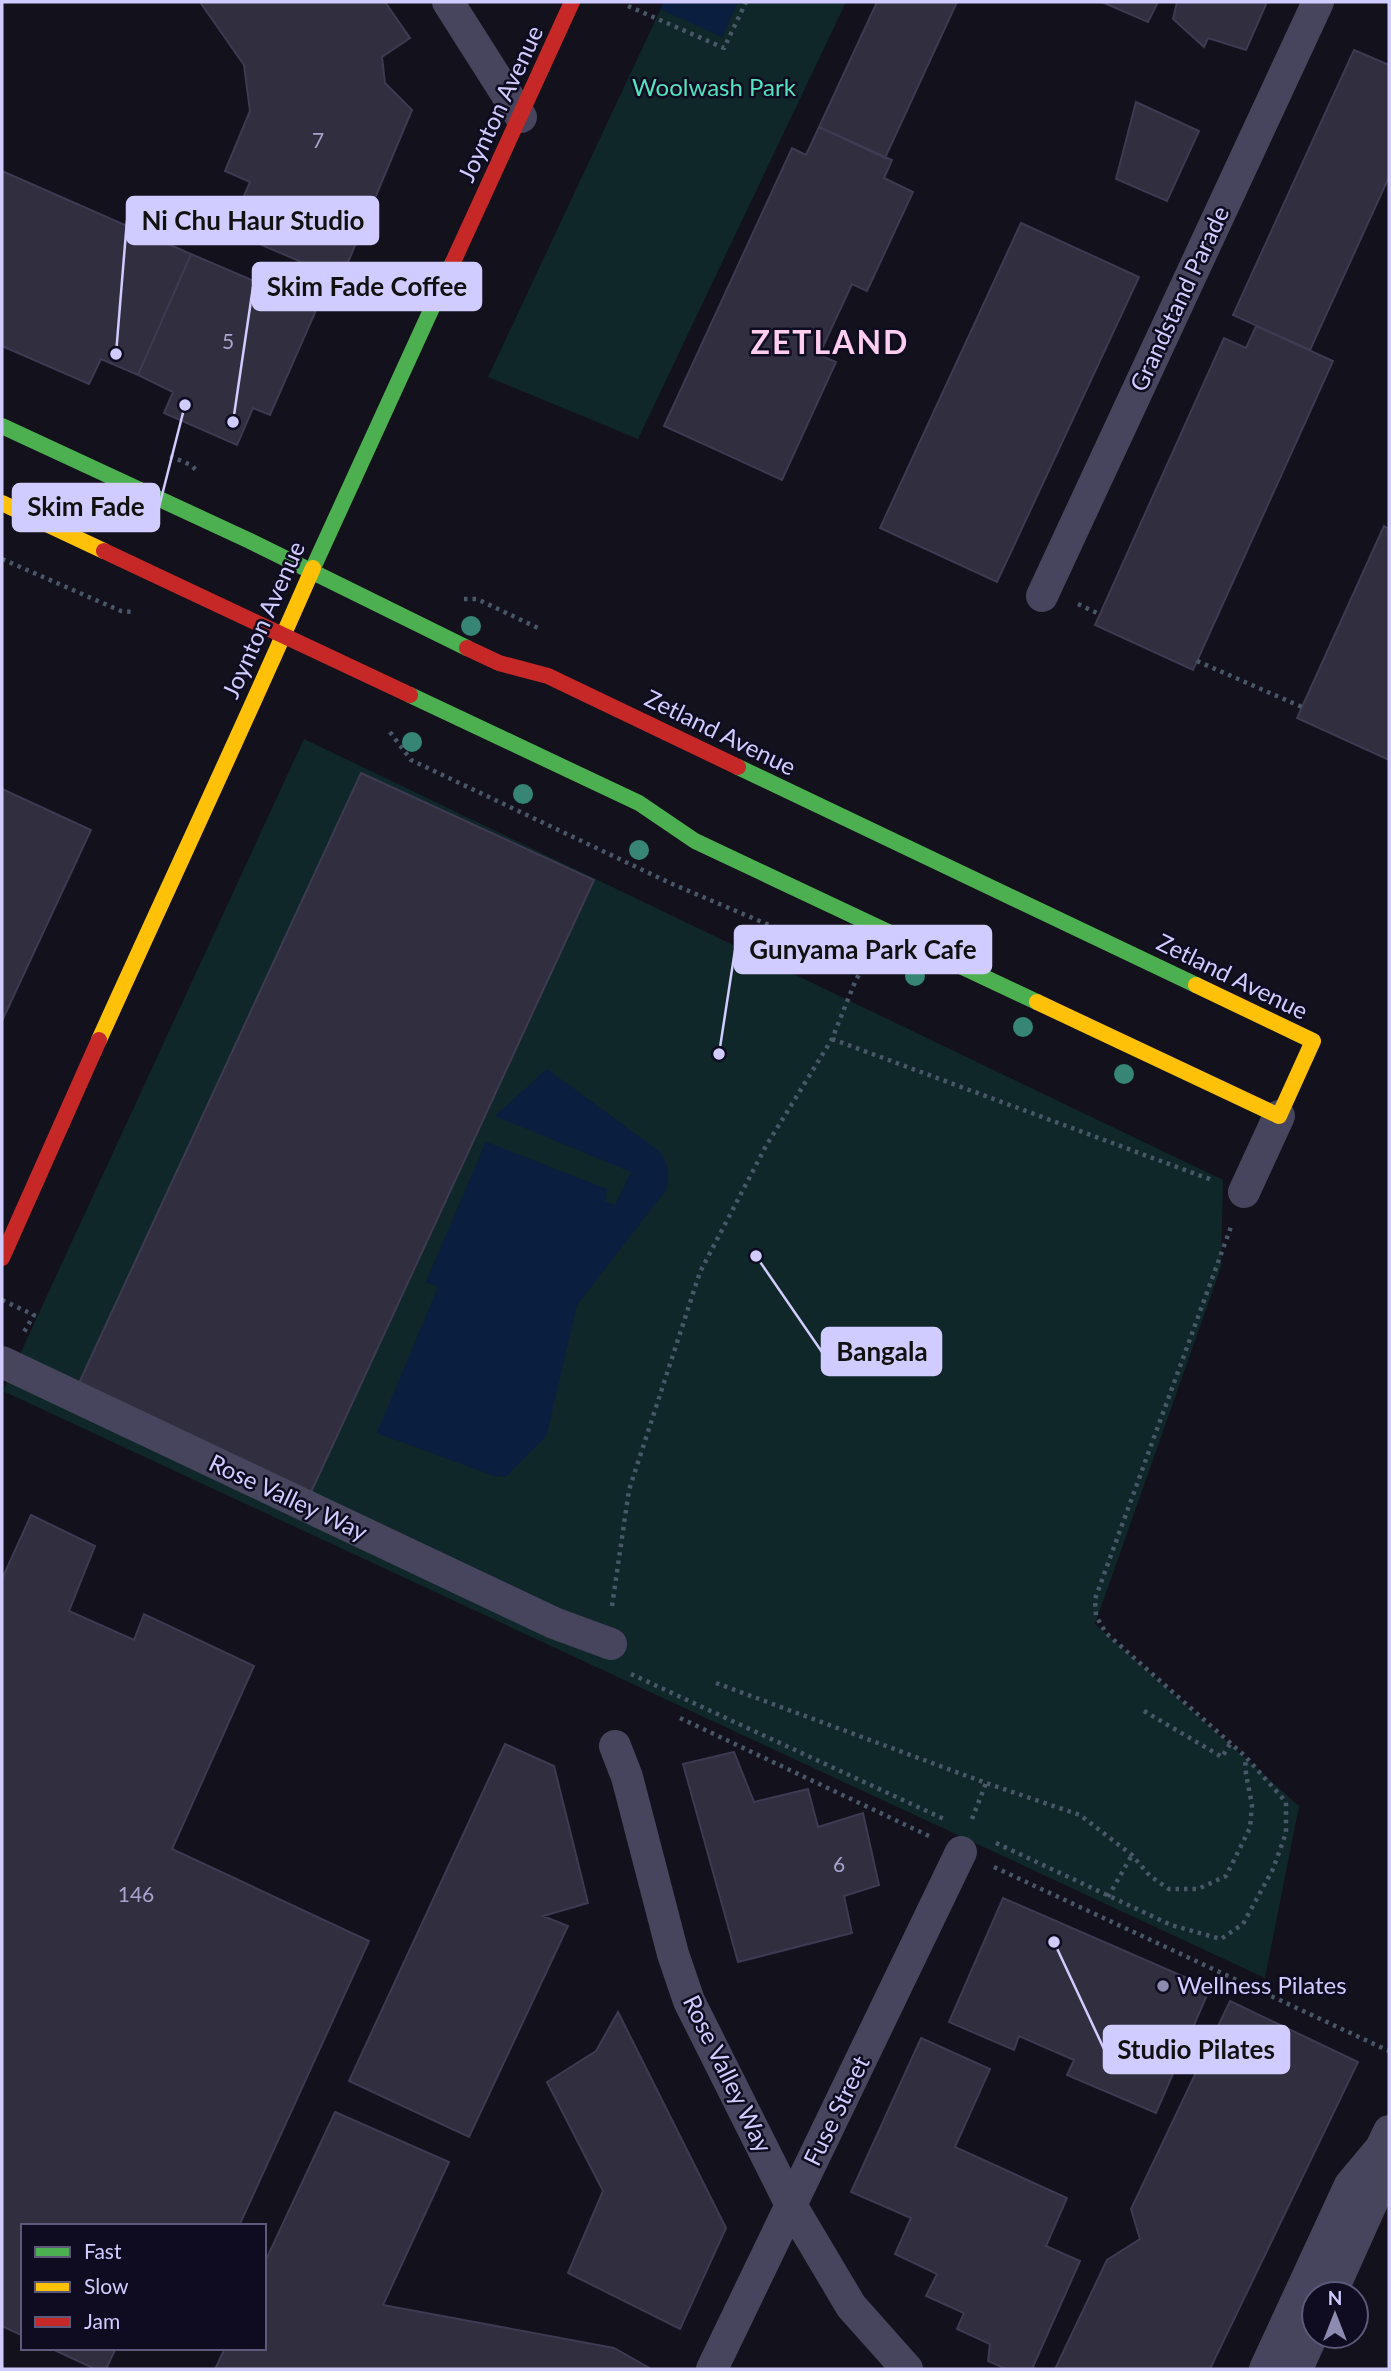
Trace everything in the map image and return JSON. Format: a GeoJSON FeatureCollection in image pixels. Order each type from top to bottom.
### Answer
{"type":"FeatureCollection","features":[{"type":"Feature","properties":{"kind":"street"},"geometry":{"type":"LineString","coordinates":[[448,2],[521,117]]}},
{"type":"Feature","properties":{"kind":"street","name":"Joynton Avenue"},"geometry":{"type":"LineString","coordinates":[[2,1258],[196,823],[256,698],[310,571],[572,2]]}},
{"type":"Feature","properties":{"kind":"street","name":"Grandstand Parade"},"geometry":{"type":"LineString","coordinates":[[1042,596],[1318,2]]}},
{"type":"Feature","properties":{"kind":"street","name":"Zetland Avenue"},"geometry":{"type":"LineString","coordinates":[[2,426],[499,663],[548,676],[1313,1041],[1279,1116]]}},
{"type":"Feature","properties":{"kind":"street"},"geometry":{"type":"LineString","coordinates":[[2,503],[639,803],[695,841],[1279,1116],[1244,1192]]}},
{"type":"Feature","properties":{"kind":"street","name":"Rose Valley Way"},"geometry":{"type":"LineString","coordinates":[[2,1362],[576,1633],[611,1644]]}},
{"type":"Feature","properties":{"kind":"street","name":"Rose Valley Way"},"geometry":{"type":"LineString","coordinates":[[615,1746],[627,1777],[673,1954],[689,2001],[791,2205],[851,2306],[907,2369]]}},
{"type":"Feature","properties":{"kind":"street","name":"Fuse Street"},"geometry":{"type":"LineString","coordinates":[[712,2369],[791,2205],[961,1835]]}},
{"type":"Feature","properties":{"kind":"street"},"geometry":{"type":"LineString","coordinates":[[1337,2280],[1374,2198],[1385,2140]]}},
{"type":"Feature","properties":{"kind":"street"},"geometry":{"type":"LineString","coordinates":[[1265,2369],[1350,2185],[1385,2140]]}},
{"type":"Feature","properties":{"kind":"street"},"geometry":{"type":"LineString","coordinates":[[1297,2369],[1306,2350]]}},
{"type":"Feature","properties":{"kind":"path"},"geometry":{"type":"LineString","coordinates":[[628,6],[724,48],[746,2]]}},
{"type":"Feature","properties":{"kind":"path"},"geometry":{"type":"LineString","coordinates":[[1197,661],[1302,707]]}},
{"type":"Feature","properties":{"kind":"path"},"geometry":{"type":"LineString","coordinates":[[883,929],[855,982],[832,1039],[766,1146],[700,1272],[629,1490],[612,1601],[611,1644],[618,1664],[636,1678],[961,1835],[1389,2051]]}},
{"type":"Feature","properties":{"kind":"path"},"geometry":{"type":"LineString","coordinates":[[832,1039],[1244,1192],[1095,1599],[1096,1616],[1106,1633],[1245,1756],[1286,1802],[1286,1833],[1273,1870],[1243,1924],[1221,1938],[1171,1925],[991,1841]]}},
{"type":"Feature","properties":{"kind":"path"},"geometry":{"type":"LineString","coordinates":[[2,1300],[33,1315]]}},
{"type":"Feature","properties":{"kind":"path"},"geometry":{"type":"LineString","coordinates":[[716,1684],[1080,1815],[1132,1855],[1150,1876],[1169,1889],[1198,1889],[1226,1876],[1250,1828],[1252,1805],[1245,1756]]}},
{"type":"Feature","properties":{"kind":"path"},"geometry":{"type":"LineString","coordinates":[[1144,1712],[1222,1757],[1230,1744]]}},
{"type":"Feature","properties":{"kind":"path"},"geometry":{"type":"LineString","coordinates":[[680,1718],[961,1835]]}},
{"type":"Feature","properties":{"kind":"path"},"geometry":{"type":"LineString","coordinates":[[961,1835],[986,1783]]}},
{"type":"Feature","properties":{"kind":"path"},"geometry":{"type":"LineString","coordinates":[[1108,1897],[1132,1855]]}},
{"type":"Feature","properties":{"kind":"green space","name":"Woolwash Park"},"geometry":{"type":"Polygon","coordinates":[[[664,2],[846,2],[638,439],[488,377],[664,2]]]}},
{"type":"Feature","properties":{"kind":"green space"},"geometry":{"type":"Polygon","coordinates":[[[304,739],[1223,1180],[1221,1267],[1095,1624],[1299,1806],[1265,1978],[3,1391],[304,739]]]}},
{"type":"Feature","properties":{"kind":"water"},"geometry":{"type":"Polygon","coordinates":[[[664,2],[738,2],[722,37],[660,9],[664,2]]]}},
{"type":"Feature","properties":{"kind":"water"},"geometry":{"type":"Polygon","coordinates":[[[547,1069],[659,1151],[666,1165],[667,1184],[666,1190],[577,1305],[546,1437],[506,1477],[494,1476],[377,1433],[438,1287],[426,1282],[486,1142],[607,1189],[605,1201],[615,1205],[631,1172],[495,1116],[547,1069]]]}},
{"type":"Feature","properties":{"kind":"building"},"geometry":{"type":"Polygon","coordinates":[[[200,2],[385,2],[410,38],[382,57],[385,83],[412,110],[341,279],[229,231],[250,182],[225,171],[250,111],[244,65],[200,2]]]}},
{"type":"Feature","properties":{"kind":"building"},"geometry":{"type":"Polygon","coordinates":[[[877,2],[957,2],[885,158],[819,127],[877,2]]]}},
{"type":"Feature","properties":{"kind":"building"},"geometry":{"type":"Polygon","coordinates":[[[1102,2],[1158,2],[1148,22],[1102,2]]]}},
{"type":"Feature","properties":{"kind":"building"},"geometry":{"type":"Polygon","coordinates":[[[1177,2],[1267,2],[1246,50],[1208,38],[1204,47],[1173,19],[1177,2]]]}},
{"type":"Feature","properties":{"kind":"building"},"geometry":{"type":"Polygon","coordinates":[[[1354,50],[1389,65],[1389,177],[1310,350],[1233,315],[1354,50]]]}},
{"type":"Feature","properties":{"kind":"building"},"geometry":{"type":"Polygon","coordinates":[[[1136,102],[1199,131],[1167,201],[1116,179],[1136,102]]]}},
{"type":"Feature","properties":{"kind":"building"},"geometry":{"type":"Polygon","coordinates":[[[819,127],[892,160],[884,178],[913,192],[867,291],[852,284],[819,355],[836,362],[782,480],[664,426],[792,148],[806,155],[819,127]]]}},
{"type":"Feature","properties":{"kind":"building"},"geometry":{"type":"Polygon","coordinates":[[[2,171],[191,254],[138,375],[101,359],[89,384],[2,346],[2,171]]]}},
{"type":"Feature","properties":{"kind":"building"},"geometry":{"type":"Polygon","coordinates":[[[1021,223],[1139,277],[997,582],[880,528],[1021,223]]]}},
{"type":"Feature","properties":{"kind":"building"},"geometry":{"type":"Polygon","coordinates":[[[191,254],[317,308],[270,415],[253,408],[237,445],[164,413],[173,392],[138,375],[191,254]]]}},
{"type":"Feature","properties":{"kind":"building"},"geometry":{"type":"Polygon","coordinates":[[[1256,326],[1333,361],[1193,670],[1095,625],[1224,338],[1246,348],[1256,326]]]}},
{"type":"Feature","properties":{"kind":"building"},"geometry":{"type":"Polygon","coordinates":[[[1384,526],[1389,529],[1389,760],[1297,718],[1384,526]]]}},
{"type":"Feature","properties":{"kind":"building"},"geometry":{"type":"Polygon","coordinates":[[[361,773],[594,880],[306,1503],[73,1396],[361,773]]]}},
{"type":"Feature","properties":{"kind":"building"},"geometry":{"type":"Polygon","coordinates":[[[2,789],[91,830],[2,1021],[2,789]]]}},
{"type":"Feature","properties":{"kind":"building"},"geometry":{"type":"Polygon","coordinates":[[[31,1515],[95,1546],[69,1611],[134,1640],[144,1614],[254,1666],[172,1849],[369,1941],[240,2224],[21,2224],[21,2335],[2,2326],[2,1579],[31,1515]]]}},
{"type":"Feature","properties":{"kind":"building"},"geometry":{"type":"Polygon","coordinates":[[[505,1744],[554,1766],[588,1903],[543,1916],[568,1926],[469,2137],[349,2081],[505,1744]]]}},
{"type":"Feature","properties":{"kind":"building"},"geometry":{"type":"Polygon","coordinates":[[[734,1752],[754,1802],[808,1789],[818,1827],[863,1813],[879,1885],[844,1896],[852,1933],[738,1962],[683,1764],[734,1752]]]}},
{"type":"Feature","properties":{"kind":"building"},"geometry":{"type":"Polygon","coordinates":[[[1003,1898],[1210,1988],[1156,2113],[1067,2075],[1074,2060],[1019,2036],[1014,2050],[949,2022],[1003,1898]]]}},
{"type":"Feature","properties":{"kind":"building"},"geometry":{"type":"Polygon","coordinates":[[[1230,2001],[1358,2062],[1210,2369],[1055,2369],[1107,2260],[1140,2239],[1131,2209],[1230,2001]]]}},
{"type":"Feature","properties":{"kind":"building"},"geometry":{"type":"Polygon","coordinates":[[[618,2012],[726,2228],[680,2329],[568,2273],[603,2191],[547,2082],[596,2051],[618,2012]]]}},
{"type":"Feature","properties":{"kind":"building"},"geometry":{"type":"Polygon","coordinates":[[[921,2038],[990,2069],[955,2147],[1067,2198],[1046,2246],[1080,2261],[1032,2369],[1006,2369],[988,2361],[990,2344],[957,2329],[964,2313],[926,2296],[937,2274],[895,2254],[911,2218],[851,2192],[921,2038]]]}},
{"type":"Feature","properties":{"kind":"building"},"geometry":{"type":"Polygon","coordinates":[[[335,2112],[449,2162],[383,2305],[614,2348],[651,2369],[215,2369],[224,2350],[266,2350],[266,2260],[335,2112]]]}},
{"type":"Feature","properties":{"kind":"building"},"geometry":{"type":"Polygon","coordinates":[[[54,2350],[115,2350],[106,2369],[95,2369],[54,2350]]]}},
{"type":"Feature","properties":{"kind":"traffic: fast"},"geometry":{"type":"LineString","coordinates":[[313,568],[453,262]]}},
{"type":"Feature","properties":{"kind":"traffic: fast"},"geometry":{"type":"LineString","coordinates":[[2,426],[250,541],[467,648]]}},
{"type":"Feature","properties":{"kind":"traffic: fast"},"geometry":{"type":"LineString","coordinates":[[410,695],[639,803],[695,841],[1037,1002]]}},
{"type":"Feature","properties":{"kind":"traffic: fast"},"geometry":{"type":"LineString","coordinates":[[738,767],[1196,985]]}},
{"type":"Feature","properties":{"kind":"traffic: slow"},"geometry":{"type":"LineString","coordinates":[[2,503],[104,551]]}},
{"type":"Feature","properties":{"kind":"traffic: slow"},"geometry":{"type":"LineString","coordinates":[[99,1040],[313,568]]}},
{"type":"Feature","properties":{"kind":"traffic: slow"},"geometry":{"type":"LineString","coordinates":[[1037,1002],[1279,1116],[1313,1041],[1196,985]]}},
{"type":"Feature","properties":{"kind":"traffic: jam"},"geometry":{"type":"LineString","coordinates":[[453,262],[572,2]]}},
{"type":"Feature","properties":{"kind":"traffic: jam"},"geometry":{"type":"LineString","coordinates":[[104,551],[410,695]]}},
{"type":"Feature","properties":{"kind":"traffic: jam"},"geometry":{"type":"LineString","coordinates":[[467,648],[499,663],[548,676],[738,767]]}},
{"type":"Feature","properties":{"kind":"traffic: jam"},"geometry":{"type":"LineString","coordinates":[[2,1258],[99,1040]]}},
{"type":"Feature","properties":{"kind":"place","name":"Ni Chu Haur Studio"},"geometry":{"type":"Point","coordinates":[116,354]}},
{"type":"Feature","properties":{"kind":"place","name":"Skim Fade"},"geometry":{"type":"Point","coordinates":[185,405]}},
{"type":"Feature","properties":{"kind":"place","name":"Skim Fade Coffee"},"geometry":{"type":"Point","coordinates":[233,422]}},
{"type":"Feature","properties":{"kind":"place","name":"Gunyama Park Cafe"},"geometry":{"type":"Point","coordinates":[719,1054]}},
{"type":"Feature","properties":{"kind":"place","name":"Bangala"},"geometry":{"type":"Point","coordinates":[756,1256]}},
{"type":"Feature","properties":{"kind":"place","name":"Studio Pilates"},"geometry":{"type":"Point","coordinates":[1054,1942]}},
{"type":"Feature","properties":{"kind":"place","name":"Wellness Pilates"},"geometry":{"type":"Point","coordinates":[1163,1986]}},
{"type":"Feature","properties":{"kind":"district","name":"ZETLAND"},"geometry":{"type":"Point","coordinates":[830,343]}}]}
